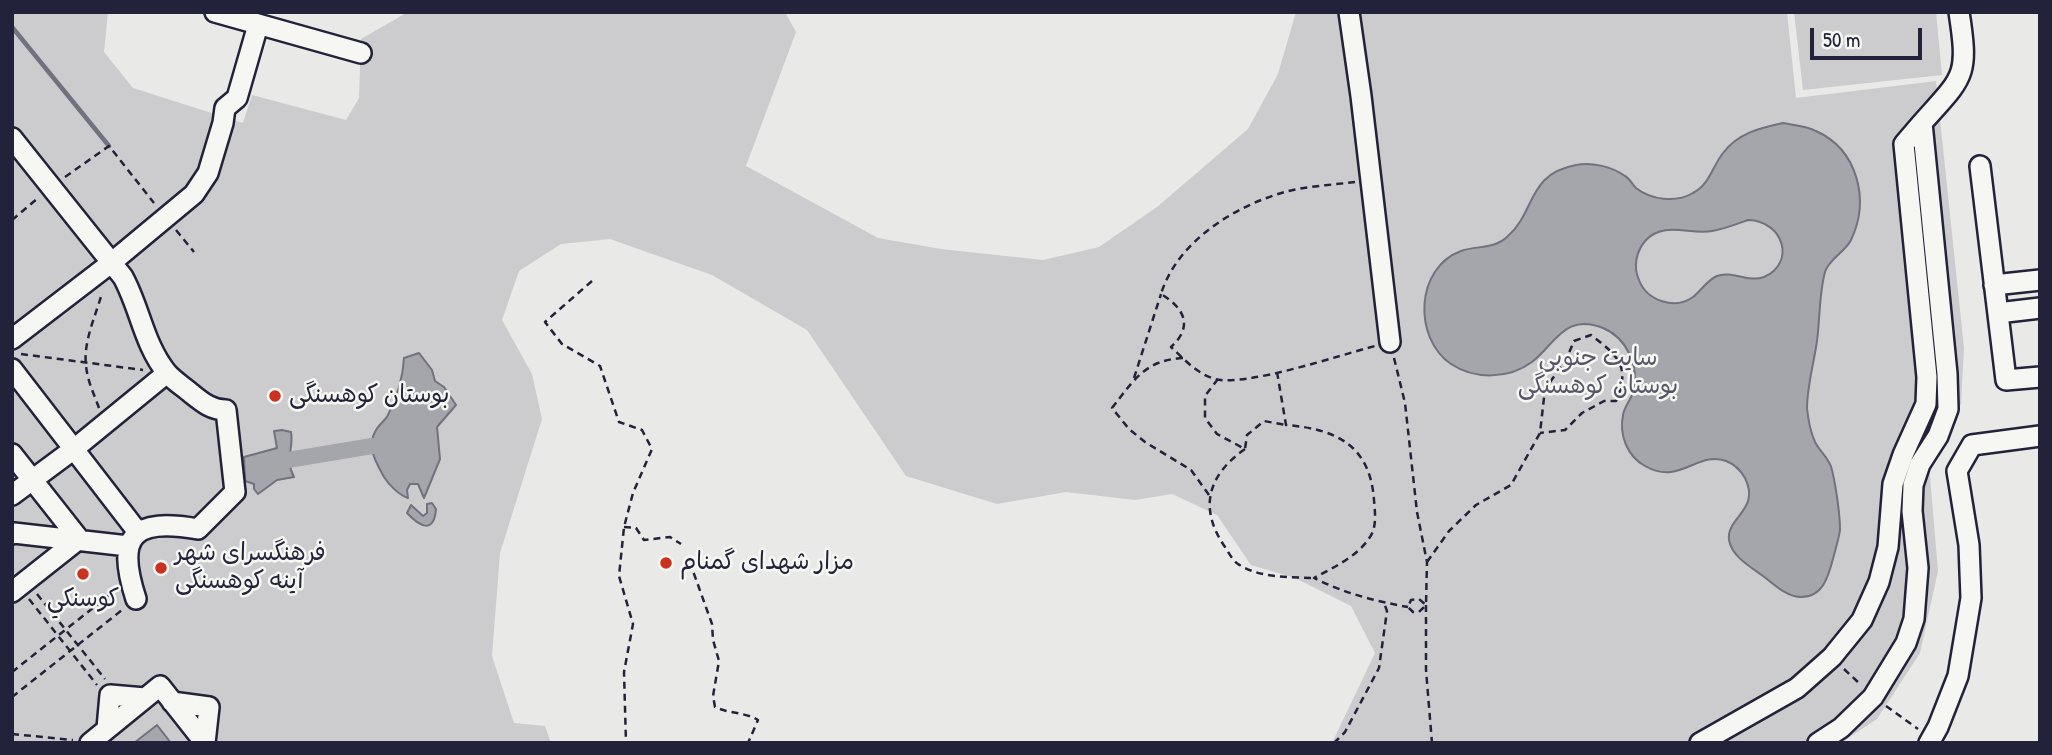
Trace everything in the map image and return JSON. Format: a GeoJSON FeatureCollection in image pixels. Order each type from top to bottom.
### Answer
{"type":"FeatureCollection","features":[{"type":"Feature","properties":{"kind":"street"},"geometry":{"type":"LineString","coordinates":[[215,12],[361,53]]}},
{"type":"Feature","properties":{"kind":"street"},"geometry":{"type":"LineString","coordinates":[[1349,12],[1390,342]]}},
{"type":"Feature","properties":{"kind":"street"},"geometry":{"type":"LineString","coordinates":[[1700,743],[1797,688],[1832,657],[1862,620],[1879,582],[1888,547],[1894,484],[1903,455],[1926,404],[1927,377],[1904,144],[1955,87],[1962,74],[1965,51],[1959,12]]}},
{"type":"Feature","properties":{"kind":"street"},"geometry":{"type":"LineString","coordinates":[[12,339],[111,263],[194,194],[208,173],[225,108],[237,98],[258,25]]}},
{"type":"Feature","properties":{"kind":"street"},"geometry":{"type":"LineString","coordinates":[[1818,743],[1841,728],[1873,697],[1906,643],[1914,619],[1918,568],[1912,511],[1913,485],[1920,464],[1938,436],[1948,409],[1947,374],[1922,123]]}},
{"type":"Feature","properties":{"kind":"street"},"geometry":{"type":"LineString","coordinates":[[12,138],[123,277],[135,298],[150,345],[167,373],[205,405],[226,410],[235,492],[198,529],[164,525],[133,539],[79,539],[13,532]]}},
{"type":"Feature","properties":{"kind":"street"},"geometry":{"type":"LineString","coordinates":[[1980,166],[2006,380],[2040,377]]}},
{"type":"Feature","properties":{"kind":"street"},"geometry":{"type":"LineString","coordinates":[[1994,285],[2040,280]]}},
{"type":"Feature","properties":{"kind":"street"},"geometry":{"type":"LineString","coordinates":[[1998,313],[2040,308]]}},
{"type":"Feature","properties":{"kind":"street"},"geometry":{"type":"LineString","coordinates":[[12,369],[74,449],[133,539],[129,579],[136,599]]}},
{"type":"Feature","properties":{"kind":"street"},"geometry":{"type":"LineString","coordinates":[[12,495],[74,449],[167,373]]}},
{"type":"Feature","properties":{"kind":"street"},"geometry":{"type":"LineString","coordinates":[[1929,743],[1958,676],[1971,598],[1969,545],[1957,471],[1972,445],[2040,436]]}},
{"type":"Feature","properties":{"kind":"street"},"geometry":{"type":"LineString","coordinates":[[12,454],[79,539]]}},
{"type":"Feature","properties":{"kind":"street"},"geometry":{"type":"LineString","coordinates":[[19,587],[79,539]]}},
{"type":"Feature","properties":{"kind":"street"},"geometry":{"type":"LineString","coordinates":[[90,742],[160,686],[172,702],[209,707],[205,743]]}},
{"type":"Feature","properties":{"kind":"street"},"geometry":{"type":"LineString","coordinates":[[107,728],[114,698],[145,698]]}},
{"type":"Feature","properties":{"kind":"path"},"geometry":{"type":"LineString","coordinates":[[12,220],[50,187],[109,146],[194,252]]}},
{"type":"Feature","properties":{"kind":"path"},"geometry":{"type":"LineString","coordinates":[[1133,381],[1166,277],[1178,260],[1214,225],[1259,201],[1287,192],[1371,179]]}},
{"type":"Feature","properties":{"kind":"path"},"geometry":{"type":"LineString","coordinates":[[592,281],[545,322],[562,344],[600,366],[619,422],[642,430],[652,449],[633,493],[624,527],[619,576],[633,624],[624,671],[626,743]]}},
{"type":"Feature","properties":{"kind":"path"},"geometry":{"type":"LineString","coordinates":[[102,292],[90,333],[85,363],[90,385],[106,422]]}},
{"type":"Feature","properties":{"kind":"path"},"geometry":{"type":"LineString","coordinates":[[1161,294],[1174,302],[1184,321],[1184,331],[1171,347],[1207,376],[1217,380],[1231,382],[1277,372],[1390,342],[1405,403],[1417,512],[1427,562],[1426,670],[1432,743]]}},
{"type":"Feature","properties":{"kind":"path"},"geometry":{"type":"LineString","coordinates":[[1427,562],[1449,531],[1476,505],[1511,485],[1540,433],[1545,389],[1566,360],[1574,341],[1591,335],[1622,364],[1624,382],[1616,401],[1604,401],[1582,413],[1565,430],[1540,433]]}},
{"type":"Feature","properties":{"kind":"path"},"geometry":{"type":"LineString","coordinates":[[12,353],[167,373]]}},
{"type":"Feature","properties":{"kind":"path"},"geometry":{"type":"LineString","coordinates":[[1183,358],[1165,359],[1147,367],[1112,408],[1144,443],[1191,470],[1209,495],[1212,519],[1219,538],[1236,564],[1264,575],[1314,578],[1341,591],[1408,607],[1413,612],[1419,612],[1426,605]]}},
{"type":"Feature","properties":{"kind":"path"},"geometry":{"type":"LineString","coordinates":[[1277,372],[1286,425]]}},
{"type":"Feature","properties":{"kind":"path"},"geometry":{"type":"LineString","coordinates":[[1217,380],[1206,396],[1205,418],[1217,434],[1245,449]]}},
{"type":"Feature","properties":{"kind":"path"},"geometry":{"type":"LineString","coordinates":[[1209,495],[1215,480],[1230,460],[1245,449],[1247,435],[1264,421],[1318,430],[1338,437],[1356,449],[1366,467],[1374,495],[1375,517],[1372,534],[1360,550],[1314,578]]}},
{"type":"Feature","properties":{"kind":"path"},"geometry":{"type":"LineString","coordinates":[[624,527],[636,528],[644,540],[670,537],[681,544]]}},
{"type":"Feature","properties":{"kind":"path"},"geometry":{"type":"LineString","coordinates":[[686,564],[693,571],[712,624],[719,661],[713,696],[715,707],[730,714],[749,715],[758,720],[748,743]]}},
{"type":"Feature","properties":{"kind":"path"},"geometry":{"type":"LineString","coordinates":[[12,672],[129,579]]}},
{"type":"Feature","properties":{"kind":"path"},"geometry":{"type":"LineString","coordinates":[[19,587],[78,645],[114,698]]}},
{"type":"Feature","properties":{"kind":"path"},"geometry":{"type":"LineString","coordinates":[[19,587],[70,651],[114,698]]}},
{"type":"Feature","properties":{"kind":"path"},"geometry":{"type":"LineString","coordinates":[[12,697],[136,599]]}},
{"type":"Feature","properties":{"kind":"path"},"geometry":{"type":"LineString","coordinates":[[1408,607],[1411,600],[1419,599],[1426,605]]}},
{"type":"Feature","properties":{"kind":"path"},"geometry":{"type":"LineString","coordinates":[[1334,743],[1345,732],[1379,668],[1387,611],[1384,603]]}},
{"type":"Feature","properties":{"kind":"path"},"geometry":{"type":"LineString","coordinates":[[12,734],[90,742]]}},
{"type":"Feature","properties":{"kind":"green space","name":"سایت جنوبی بوستان کوهسنگی"},"geometry":{"type":"Polygon","coordinates":[[[12,12],[108,12],[104,52],[133,88],[243,123],[252,95],[346,120],[359,98],[361,39],[408,12],[785,12],[796,32],[746,166],[878,238],[941,249],[1043,260],[1099,247],[1157,207],[1248,129],[1278,74],[1296,12],[1787,12],[1796,98],[1936,81],[1964,348],[1961,404],[1928,453],[1938,571],[1920,653],[1877,719],[1841,743],[1332,743],[1375,653],[1351,606],[1295,578],[1251,565],[1217,515],[1172,494],[1135,500],[1066,492],[997,504],[906,476],[807,330],[712,275],[610,239],[561,244],[519,271],[502,320],[532,374],[542,419],[500,553],[492,656],[514,723],[545,726],[551,743],[12,743],[12,12]]]}},
{"type":"Feature","properties":{"kind":"green space"},"geometry":{"type":"Polygon","coordinates":[[[1794,12],[1936,12],[1942,75],[1803,90],[1794,12]]]}},
{"type":"Feature","properties":{"kind":"shaded area"},"geometry":{"type":"Polygon","coordinates":[[[1783,123],[1816,131],[1842,150],[1851,163],[1859,193],[1857,225],[1851,240],[1825,272],[1807,400],[1814,438],[1832,470],[1840,530],[1824,584],[1815,594],[1800,597],[1776,586],[1743,561],[1731,546],[1729,532],[1749,498],[1745,478],[1737,468],[1726,461],[1716,459],[1679,470],[1657,471],[1633,457],[1623,437],[1622,423],[1633,392],[1635,373],[1630,354],[1619,339],[1603,328],[1579,324],[1562,332],[1523,368],[1503,374],[1481,375],[1460,369],[1439,352],[1430,338],[1424,304],[1435,272],[1446,260],[1461,251],[1503,240],[1524,216],[1540,185],[1560,170],[1582,164],[1601,166],[1628,178],[1636,188],[1649,195],[1664,199],[1679,198],[1693,193],[1703,185],[1723,153],[1735,141],[1758,129],[1783,123]],[[1748,220],[1704,232],[1669,230],[1653,234],[1638,254],[1636,270],[1639,280],[1655,298],[1678,303],[1693,297],[1717,276],[1728,274],[1752,279],[1764,277],[1774,271],[1780,262],[1782,244],[1770,227],[1748,220]]]}},
{"type":"Feature","properties":{"kind":"shaded area"},"geometry":{"type":"Polygon","coordinates":[[[419,353],[432,370],[435,381],[444,387],[456,405],[437,427],[440,459],[424,498],[418,484],[410,484],[407,490],[408,498],[394,489],[384,477],[378,467],[372,444],[376,430],[387,417],[394,401],[404,358],[419,353]]]}},
{"type":"Feature","properties":{"kind":"shaded area"},"geometry":{"type":"Polygon","coordinates":[[[274,431],[291,432],[289,459],[294,477],[277,480],[258,494],[254,484],[245,481],[244,457],[277,448],[274,431]]]}},
{"type":"Feature","properties":{"kind":"shaded area"},"geometry":{"type":"Polygon","coordinates":[[[432,503],[436,509],[435,517],[429,525],[417,522],[407,513],[411,505],[423,516],[427,513],[427,504],[432,503]]]}},
{"type":"Feature","properties":{"kind":"shaded area"},"geometry":{"type":"Polygon","coordinates":[[[157,725],[171,743],[134,743],[157,725]]]}},
{"type":"Feature","properties":{"kind":"waterway"},"geometry":{"type":"LineString","coordinates":[[12,27],[109,146]]}},
{"type":"Feature","properties":{"kind":"waterway"},"geometry":{"type":"LineString","coordinates":[[288,460],[372,446]]}},
{"type":"Feature","properties":{"kind":"place","name":"بوستان کوهسنگی"},"geometry":{"type":"Point","coordinates":[275,396]}},
{"type":"Feature","properties":{"kind":"place","name":"مزار شهدای گمنام"},"geometry":{"type":"Point","coordinates":[666,563]}},
{"type":"Feature","properties":{"kind":"place","name":"فرهنگسرای شهر آینه کوهسنگی"},"geometry":{"type":"Point","coordinates":[161,568]}},
{"type":"Feature","properties":{"kind":"place","name":"كوسنكي"},"geometry":{"type":"Point","coordinates":[83,574]}}]}
